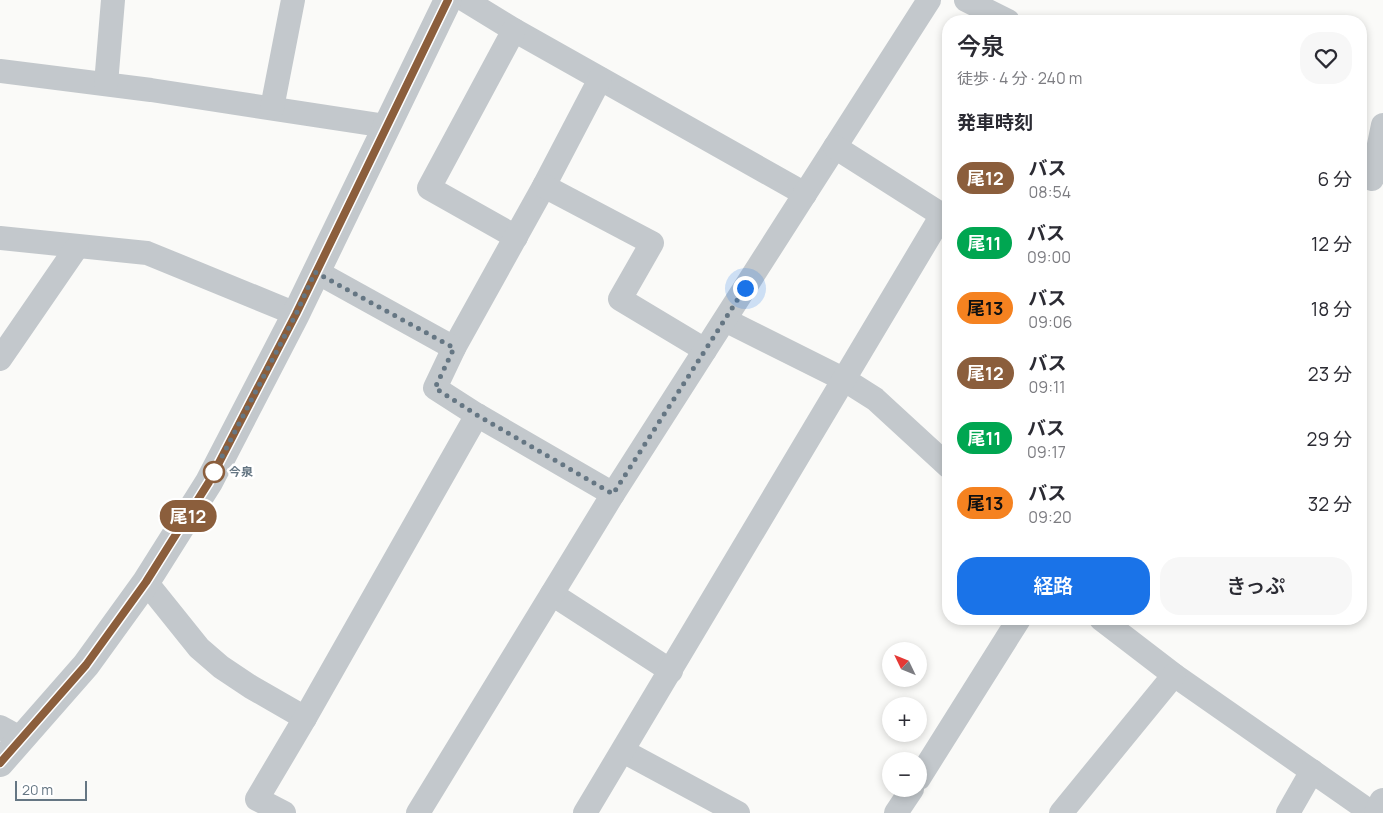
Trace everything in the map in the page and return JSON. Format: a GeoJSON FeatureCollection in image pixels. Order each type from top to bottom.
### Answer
{"type":"FeatureCollection","features":[{"type":"Feature","properties":{"kind":"street"},"geometry":{"type":"LineString","coordinates":[[106,84],[114,0]]}},
{"type":"Feature","properties":{"kind":"street"},"geometry":{"type":"LineString","coordinates":[[272,108],[293,0]]}},
{"type":"Feature","properties":{"kind":"street"},"geometry":{"type":"LineString","coordinates":[[0,763],[11,733],[86,665],[146,582],[209,482],[296,314],[448,0]]}},
{"type":"Feature","properties":{"kind":"street"},"geometry":{"type":"LineString","coordinates":[[465,0],[514,30],[805,194]]}},
{"type":"Feature","properties":{"kind":"street"},"geometry":{"type":"LineString","coordinates":[[418,813],[613,494],[929,0]]}},
{"type":"Feature","properties":{"kind":"street"},"geometry":{"type":"LineString","coordinates":[[966,0],[996,15]]}},
{"type":"Feature","properties":{"kind":"street"},"geometry":{"type":"LineString","coordinates":[[514,30],[428,188],[516,237]]}},
{"type":"Feature","properties":{"kind":"street"},"geometry":{"type":"LineString","coordinates":[[0,71],[106,84],[386,126]]}},
{"type":"Feature","properties":{"kind":"street"},"geometry":{"type":"LineString","coordinates":[[600,79],[544,186],[454,348],[435,388],[477,415],[613,494]]}},
{"type":"Feature","properties":{"kind":"street"},"geometry":{"type":"LineString","coordinates":[[1372,180],[1383,125]]}},
{"type":"Feature","properties":{"kind":"street"},"geometry":{"type":"LineString","coordinates":[[585,813],[942,215],[835,147]]}},
{"type":"Feature","properties":{"kind":"street"},"geometry":{"type":"LineString","coordinates":[[544,186],[652,243],[620,300],[705,350]]}},
{"type":"Feature","properties":{"kind":"street"},"geometry":{"type":"LineString","coordinates":[[0,238],[147,253],[296,314]]}},
{"type":"Feature","properties":{"kind":"street"},"geometry":{"type":"LineString","coordinates":[[0,359],[77,247]]}},
{"type":"Feature","properties":{"kind":"street"},"geometry":{"type":"LineString","coordinates":[[315,272],[454,348]]}},
{"type":"Feature","properties":{"kind":"street"},"geometry":{"type":"LineString","coordinates":[[725,320],[845,380],[875,399],[942,452]]}},
{"type":"Feature","properties":{"kind":"street"},"geometry":{"type":"LineString","coordinates":[[284,813],[257,799],[477,415]]}},
{"type":"Feature","properties":{"kind":"street"},"geometry":{"type":"LineString","coordinates":[[146,582],[199,648],[251,687],[305,718]]}},
{"type":"Feature","properties":{"kind":"street"},"geometry":{"type":"LineString","coordinates":[[552,594],[671,671]]}},
{"type":"Feature","properties":{"kind":"street"},"geometry":{"type":"LineString","coordinates":[[927,765],[1015,625]]}},
{"type":"Feature","properties":{"kind":"street"},"geometry":{"type":"LineString","coordinates":[[1109,625],[1174,675],[1372,813]]}},
{"type":"Feature","properties":{"kind":"street"},"geometry":{"type":"LineString","coordinates":[[1061,813],[1174,675]]}},
{"type":"Feature","properties":{"kind":"street"},"geometry":{"type":"LineString","coordinates":[[623,751],[738,813]]}},
{"type":"Feature","properties":{"kind":"street"},"geometry":{"type":"LineString","coordinates":[[1288,813],[1312,771]]}},
{"type":"Feature","properties":{"kind":"street"},"geometry":{"type":"LineString","coordinates":[[896,813],[907,797]]}},
{"type":"Feature","properties":{"kind":"street"},"geometry":{"type":"LineString","coordinates":[[1378,813],[1383,802]]}},
{"type":"Feature","properties":{"kind":"bus line","name":"尾12"},"geometry":{"type":"LineString","coordinates":[[0,763],[86,665],[146,582],[209,482],[296,314],[448,0]]}},
{"type":"Feature","properties":{"kind":"place","name":"今泉"},"geometry":{"type":"Point","coordinates":[214,472]}},
{"type":"Feature","properties":{"kind":"route"},"geometry":{"type":"LineString","coordinates":[[214,472],[296,314],[315,272],[454,348],[435,388],[477,415],[613,494],[745,288]]}}]}
